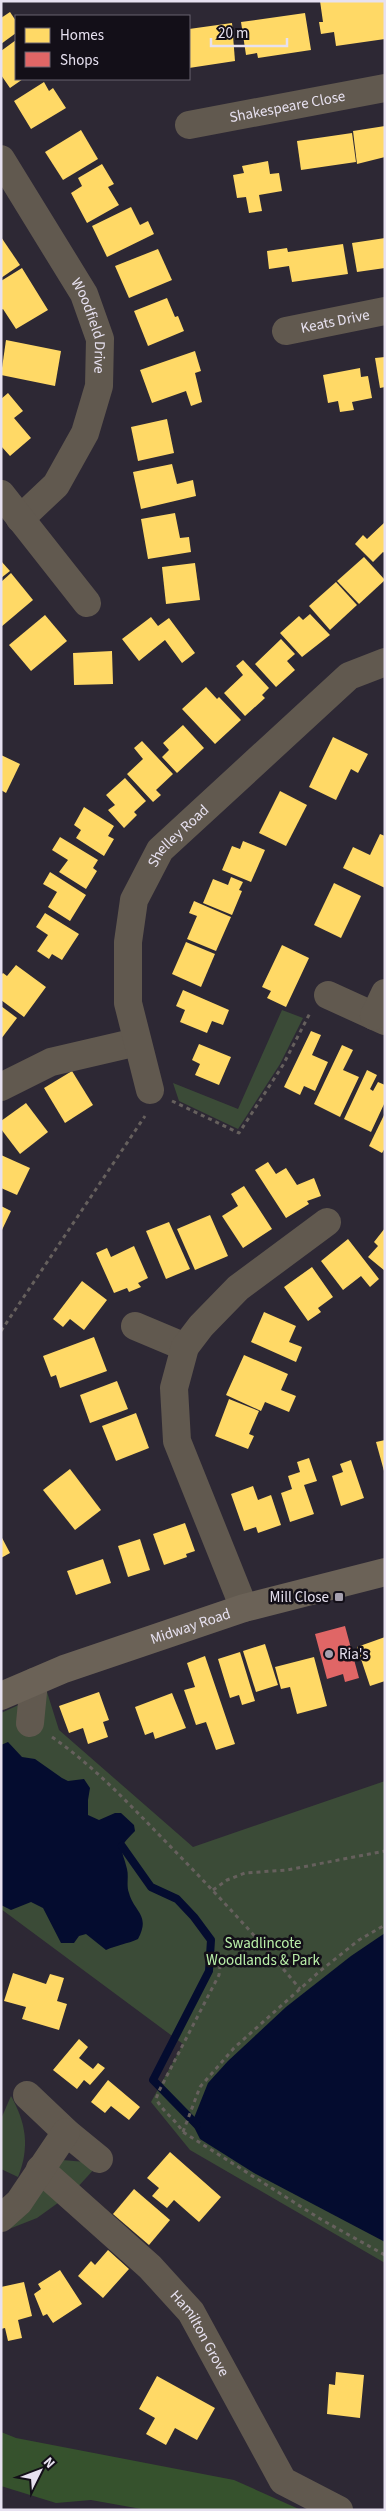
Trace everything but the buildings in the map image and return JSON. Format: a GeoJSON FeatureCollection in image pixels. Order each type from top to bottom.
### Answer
{"type":"FeatureCollection","features":[{"type":"Feature","properties":{"kind":"main road","name":"Midway Road"},"geometry":{"type":"LineString","coordinates":[[1,1696],[34,1682],[244,1608],[385,1572]]}},
{"type":"Feature","properties":{"kind":"street","name":"Shakespeare Close"},"geometry":{"type":"LineString","coordinates":[[189,125],[385,88]]}},
{"type":"Feature","properties":{"kind":"street","name":"Woodfield Drive"},"geometry":{"type":"LineString","coordinates":[[1,160],[84,294],[100,339],[99,386],[85,433],[56,485],[20,519]]}},
{"type":"Feature","properties":{"kind":"street","name":"Keats Drive"},"geometry":{"type":"LineString","coordinates":[[286,332],[385,311]]}},
{"type":"Feature","properties":{"kind":"street"},"geometry":{"type":"LineString","coordinates":[[1,494],[87,603]]}},
{"type":"Feature","properties":{"kind":"street","name":"Shelley Road"},"geometry":{"type":"LineString","coordinates":[[155,1092],[137,1042],[128,1002],[128,942],[134,900],[160,850],[349,676],[385,662]]}},
{"type":"Feature","properties":{"kind":"street"},"geometry":{"type":"LineString","coordinates":[[328,995],[381,1010]]}},
{"type":"Feature","properties":{"kind":"street"},"geometry":{"type":"LineString","coordinates":[[1,1087],[51,1062],[137,1042]]}},
{"type":"Feature","properties":{"kind":"street"},"geometry":{"type":"LineString","coordinates":[[244,1608],[177,1441],[174,1388],[185,1347],[201,1326],[238,1288],[327,1222]]}},
{"type":"Feature","properties":{"kind":"street"},"geometry":{"type":"LineString","coordinates":[[135,1326],[185,1347]]}},
{"type":"Feature","properties":{"kind":"street"},"geometry":{"type":"LineString","coordinates":[[30,1723],[34,1682]]}},
{"type":"Feature","properties":{"kind":"street"},"geometry":{"type":"LineString","coordinates":[[27,2095],[66,2132],[99,2159]]}},
{"type":"Feature","properties":{"kind":"street"},"geometry":{"type":"LineString","coordinates":[[1,2218],[19,2202],[66,2132]]}},
{"type":"Feature","properties":{"kind":"street","name":"Hamilton Grove"},"geometry":{"type":"LineString","coordinates":[[40,2169],[150,2267],[191,2312],[283,2481],[338,2510]]}},
{"type":"Feature","properties":{"kind":"path"},"geometry":{"type":"LineString","coordinates":[[1,1331],[155,1092],[239,1133],[283,1065],[314,1006],[328,995]]}},
{"type":"Feature","properties":{"kind":"path"},"geometry":{"type":"LineString","coordinates":[[30,1723],[98,1773],[132,1805],[249,1928],[300,1989]]}},
{"type":"Feature","properties":{"kind":"path"},"geometry":{"type":"LineString","coordinates":[[213,1890],[227,1880],[245,1873],[286,1870],[385,1850]]}},
{"type":"Feature","properties":{"kind":"path"},"geometry":{"type":"LineString","coordinates":[[183,2131],[200,2087],[234,2048],[359,1940],[385,1925]]}},
{"type":"Feature","properties":{"kind":"path"},"geometry":{"type":"LineString","coordinates":[[216,1958],[220,1967],[219,1975],[156,2100],[165,2115],[174,2119],[183,2131],[322,2220],[385,2256]]}},
{"type":"Feature","properties":{"kind":"green space"},"geometry":{"type":"Polygon","coordinates":[[[282,1010],[303,1018],[280,1064],[238,1129],[179,1101],[173,1083],[238,1109],[282,1010]]]}},
{"type":"Feature","properties":{"kind":"green space","name":"Swadlincote Woodlands & Park"},"geometry":{"type":"Polygon","coordinates":[[[47,1692],[59,1730],[193,1847],[385,1781],[385,2263],[190,2150],[151,2102],[183,2044],[1,1909],[1,1713],[47,1692]]]}},
{"type":"Feature","properties":{"kind":"green space"},"geometry":{"type":"Polygon","coordinates":[[[11,2096],[20,2116],[25,2135],[24,2155],[18,2177],[1,2169],[1,2119],[11,2096]]]}},
{"type":"Feature","properties":{"kind":"green space"},"geometry":{"type":"Polygon","coordinates":[[[62,2160],[86,2162],[96,2167],[75,2190],[53,2167],[62,2160]]]}},
{"type":"Feature","properties":{"kind":"green space"},"geometry":{"type":"Polygon","coordinates":[[[37,2186],[62,2200],[37,2218],[9,2229],[6,2221],[37,2186]]]}},
{"type":"Feature","properties":{"kind":"green space"},"geometry":{"type":"Polygon","coordinates":[[[1,2432],[16,2438],[234,2480],[301,2510],[147,2510],[91,2500],[56,2503],[1,2486],[1,2432]]]}},
{"type":"Feature","properties":{"kind":"water"},"geometry":{"type":"Polygon","coordinates":[[[8,1742],[22,1757],[35,1759],[68,1781],[84,1779],[90,1788],[88,1815],[99,1820],[115,1813],[121,1813],[134,1825],[135,1831],[125,1842],[122,1853],[128,1872],[129,1893],[143,1924],[138,1939],[106,1950],[86,1934],[79,1936],[74,1943],[61,1943],[43,1908],[31,1902],[11,1910],[1,1905],[1,1745],[8,1742]]]}},
{"type":"Feature","properties":{"kind":"water"},"geometry":{"type":"Polygon","coordinates":[[[385,1933],[385,2242],[254,2173],[200,2139],[192,2123],[208,2083],[228,2061],[286,2007],[351,1956],[385,1933]]]}},
{"type":"Feature","properties":{"kind":"waterway"},"geometry":{"type":"LineString","coordinates":[[122,1846],[151,1887],[177,1899],[194,1917],[211,1940],[209,1971],[153,2080],[197,2125]]}},
{"type":"Feature","properties":{"kind":"place","name":"Mill Close"},"geometry":{"type":"Point","coordinates":[339,1597]}},
{"type":"Feature","properties":{"kind":"place","name":"Ria's"},"geometry":{"type":"Point","coordinates":[329,1654]}}]}
